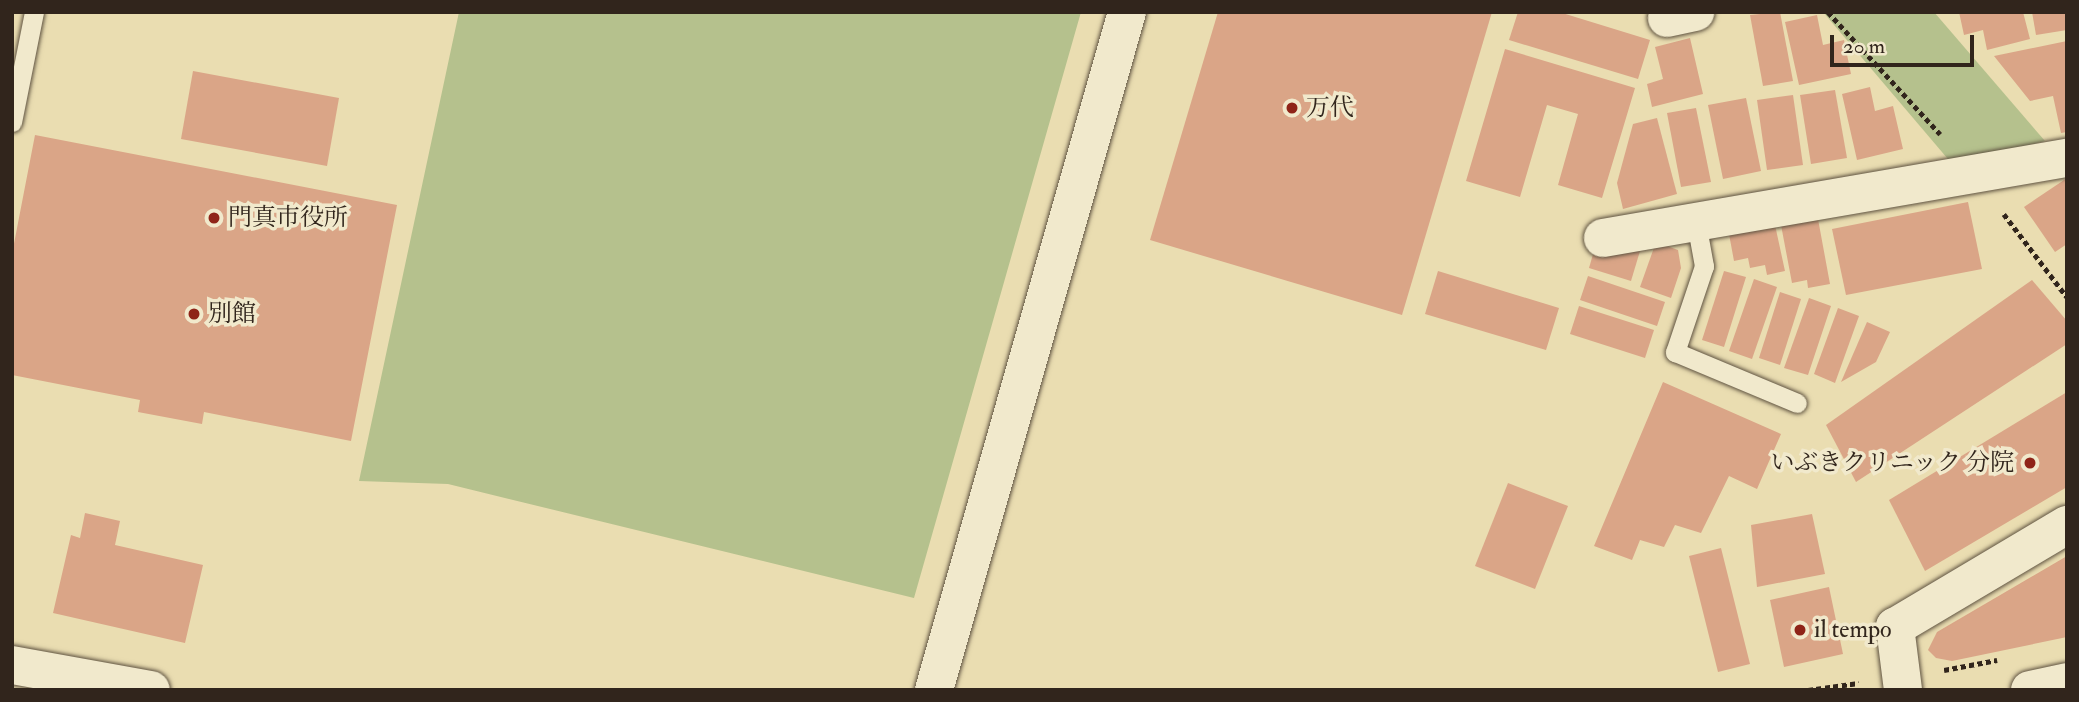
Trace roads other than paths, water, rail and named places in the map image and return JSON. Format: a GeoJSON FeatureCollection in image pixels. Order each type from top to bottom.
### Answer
{"type":"FeatureCollection","features":[{"type":"Feature","properties":{"kind":"street"},"geometry":{"type":"LineString","coordinates":[[934,690],[1127,12]]}},
{"type":"Feature","properties":{"kind":"street"},"geometry":{"type":"LineString","coordinates":[[1603,238],[2067,159]]}},
{"type":"Feature","properties":{"kind":"street"},"geometry":{"type":"LineString","coordinates":[[1903,690],[1895,627],[2067,524]]}},
{"type":"Feature","properties":{"kind":"street"},"geometry":{"type":"LineString","coordinates":[[12,664],[150,690]]}},
{"type":"Feature","properties":{"kind":"street"},"geometry":{"type":"LineString","coordinates":[[2031,690],[2067,682]]}},
{"type":"Feature","properties":{"kind":"lane"},"geometry":{"type":"LineString","coordinates":[[12,122],[34,12]]}},
{"type":"Feature","properties":{"kind":"lane"},"geometry":{"type":"LineString","coordinates":[[1696,222],[1704,266],[1675,352],[1797,403]]}},
{"type":"Feature","properties":{"kind":"place","name":"万代"},"geometry":{"type":"Point","coordinates":[1292,108]}},
{"type":"Feature","properties":{"kind":"place","name":"門真市役所"},"geometry":{"type":"Point","coordinates":[214,218]}},
{"type":"Feature","properties":{"kind":"place","name":"別館"},"geometry":{"type":"Point","coordinates":[194,314]}},
{"type":"Feature","properties":{"kind":"place","name":"いぶきクリニック 分院"},"geometry":{"type":"Point","coordinates":[2030,463]}},
{"type":"Feature","properties":{"kind":"place","name":"il tempo"},"geometry":{"type":"Point","coordinates":[1800,630]}}]}
